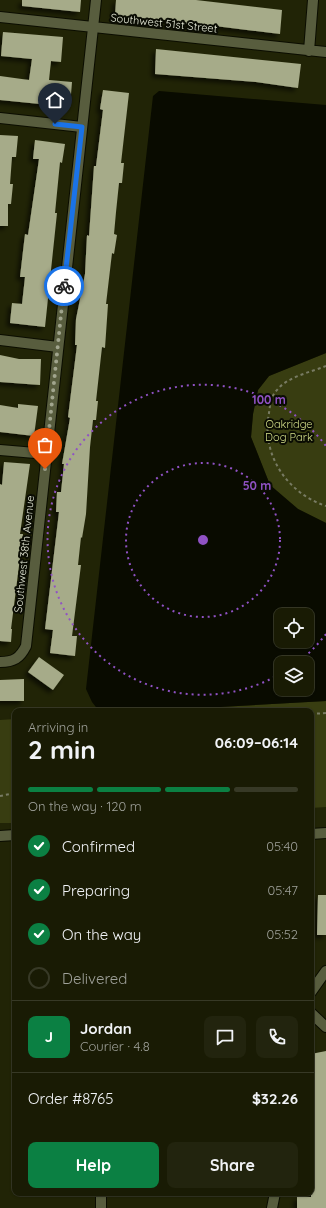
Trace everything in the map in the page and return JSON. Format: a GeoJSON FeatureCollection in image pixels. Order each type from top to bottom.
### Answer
{"type":"FeatureCollection","features":[{"type":"Feature","properties":{"kind":"street","name":"Southwest 38th Avenue"},"geometry":{"type":"LineString","coordinates":[[0,662],[10,662],[20,657],[26,646],[96,0]]}},
{"type":"Feature","properties":{"kind":"street"},"geometry":{"type":"LineString","coordinates":[[309,51],[313,0]]}},
{"type":"Feature","properties":{"kind":"street","name":"Southwest 51st Street"},"geometry":{"type":"LineString","coordinates":[[0,17],[326,52]]}},
{"type":"Feature","properties":{"kind":"street"},"geometry":{"type":"LineString","coordinates":[[0,118],[82,127]]}},
{"type":"Feature","properties":{"kind":"street"},"geometry":{"type":"LineString","coordinates":[[0,340],[58,346]]}},
{"type":"Feature","properties":{"kind":"street"},"geometry":{"type":"LineString","coordinates":[[0,450],[47,454]]}},
{"type":"Feature","properties":{"kind":"street"},"geometry":{"type":"LineString","coordinates":[[314,834],[326,833]]}},
{"type":"Feature","properties":{"kind":"street"},"geometry":{"type":"LineString","coordinates":[[0,836],[12,835]]}},
{"type":"Feature","properties":{"kind":"street"},"geometry":{"type":"LineString","coordinates":[[314,988],[326,971]]}},
{"type":"Feature","properties":{"kind":"street"},"geometry":{"type":"LineString","coordinates":[[314,1017],[326,1027]]}},
{"type":"Feature","properties":{"kind":"street"},"geometry":{"type":"LineString","coordinates":[[101,1196],[101,1208]]}},
{"type":"Feature","properties":{"kind":"street"},"geometry":{"type":"LineString","coordinates":[[272,1208],[274,1196]]}},
{"type":"Feature","properties":{"kind":"path"},"geometry":{"type":"LineString","coordinates":[[326,366],[291,380],[276,391],[269,410],[267,438],[272,454],[288,483],[312,501],[326,506]]}},
{"type":"Feature","properties":{"kind":"path"},"geometry":{"type":"LineString","coordinates":[[314,714],[326,713]]}},
{"type":"Feature","properties":{"kind":"path"},"geometry":{"type":"LineString","coordinates":[[0,796],[12,794]]}},
{"type":"Feature","properties":{"kind":"green space","name":"Oakridge Dog Park"},"geometry":{"type":"Polygon","coordinates":[[[326,353],[326,523],[298,509],[270,485],[251,437],[253,414],[258,390],[269,376],[326,353]]]}},
{"type":"Feature","properties":{"kind":"green space"},"geometry":{"type":"Polygon","coordinates":[[[326,701],[326,807],[314,808],[314,708],[201,708],[326,701]]]}},
{"type":"Feature","properties":{"kind":"green space"},"geometry":{"type":"Polygon","coordinates":[[[12,719],[12,823],[0,823],[0,720],[12,719]]]}},
{"type":"Feature","properties":{"kind":"shaded area"},"geometry":{"type":"Polygon","coordinates":[[[159,91],[326,105],[326,353],[269,376],[258,390],[253,414],[251,437],[270,485],[298,509],[326,523],[326,701],[201,708],[97,708],[86,689],[153,96],[159,91]]]}},
{"type":"Feature","properties":{"kind":"building"},"geometry":{"type":"Polygon","coordinates":[[[22,0],[81,0],[80,12],[22,6],[22,0]]]}},
{"type":"Feature","properties":{"kind":"building"},"geometry":{"type":"Polygon","coordinates":[[[116,0],[196,0],[282,10],[280,34],[199,24],[179,24],[179,21],[115,16],[116,0]]]}},
{"type":"Feature","properties":{"kind":"building"},"geometry":{"type":"Polygon","coordinates":[[[3,32],[63,37],[61,62],[51,61],[49,80],[72,82],[70,107],[0,100],[0,76],[29,80],[32,59],[1,56],[3,32]]]}},
{"type":"Feature","properties":{"kind":"building"},"geometry":{"type":"Polygon","coordinates":[[[156,49],[301,64],[298,88],[256,82],[155,74],[156,49]]]}},
{"type":"Feature","properties":{"kind":"building"},"geometry":{"type":"Polygon","coordinates":[[[103,90],[129,93],[121,163],[124,163],[122,183],[119,183],[114,234],[117,235],[114,254],[112,253],[106,304],[108,304],[105,348],[102,347],[96,401],[98,401],[96,420],[93,420],[90,447],[86,514],[82,538],[81,537],[78,565],[81,565],[72,636],[77,636],[75,656],[50,653],[53,630],[45,629],[59,512],[56,512],[57,492],[61,492],[64,464],[62,464],[70,418],[68,417],[77,345],[75,345],[76,319],[85,274],[87,235],[89,236],[94,166],[96,166],[103,110],[100,109],[103,90]]]}},
{"type":"Feature","properties":{"kind":"building"},"geometry":{"type":"Polygon","coordinates":[[[0,135],[18,136],[16,157],[12,157],[10,184],[13,184],[11,204],[8,204],[8,226],[0,226],[0,135]]]}},
{"type":"Feature","properties":{"kind":"building"},"geometry":{"type":"Polygon","coordinates":[[[35,140],[65,144],[62,163],[60,162],[55,213],[57,213],[45,327],[10,323],[12,303],[22,304],[25,277],[20,277],[25,234],[28,235],[39,159],[33,159],[35,140]]]}},
{"type":"Feature","properties":{"kind":"building"},"geometry":{"type":"Polygon","coordinates":[[[0,355],[19,359],[41,359],[40,385],[0,382],[0,355]]]}},
{"type":"Feature","properties":{"kind":"building"},"geometry":{"type":"Polygon","coordinates":[[[18,404],[38,406],[34,436],[0,432],[0,405],[18,408],[18,404]]]}},
{"type":"Feature","properties":{"kind":"building"},"geometry":{"type":"Polygon","coordinates":[[[4,462],[30,464],[20,534],[23,534],[11,629],[11,642],[0,641],[0,484],[2,485],[4,462]]]}},
{"type":"Feature","properties":{"kind":"building"},"geometry":{"type":"Polygon","coordinates":[[[39,657],[64,675],[53,690],[28,672],[39,657]]]}},
{"type":"Feature","properties":{"kind":"building"},"geometry":{"type":"Polygon","coordinates":[[[24,679],[24,701],[0,701],[0,680],[24,679]]]}},
{"type":"Feature","properties":{"kind":"building"},"geometry":{"type":"Polygon","coordinates":[[[318,895],[326,895],[326,935],[317,935],[318,895]]]}},
{"type":"Feature","properties":{"kind":"building"},"geometry":{"type":"Polygon","coordinates":[[[326,1051],[326,1208],[297,1208],[297,1197],[314,1196],[314,1053],[326,1051]]]}},
{"type":"Feature","properties":{"kind":"way so far"},"geometry":{"type":"LineString","coordinates":[[45,469],[64,286]]}},
{"type":"Feature","properties":{"kind":"route"},"geometry":{"type":"LineString","coordinates":[[55,124],[82,127],[64,286]]}}]}
